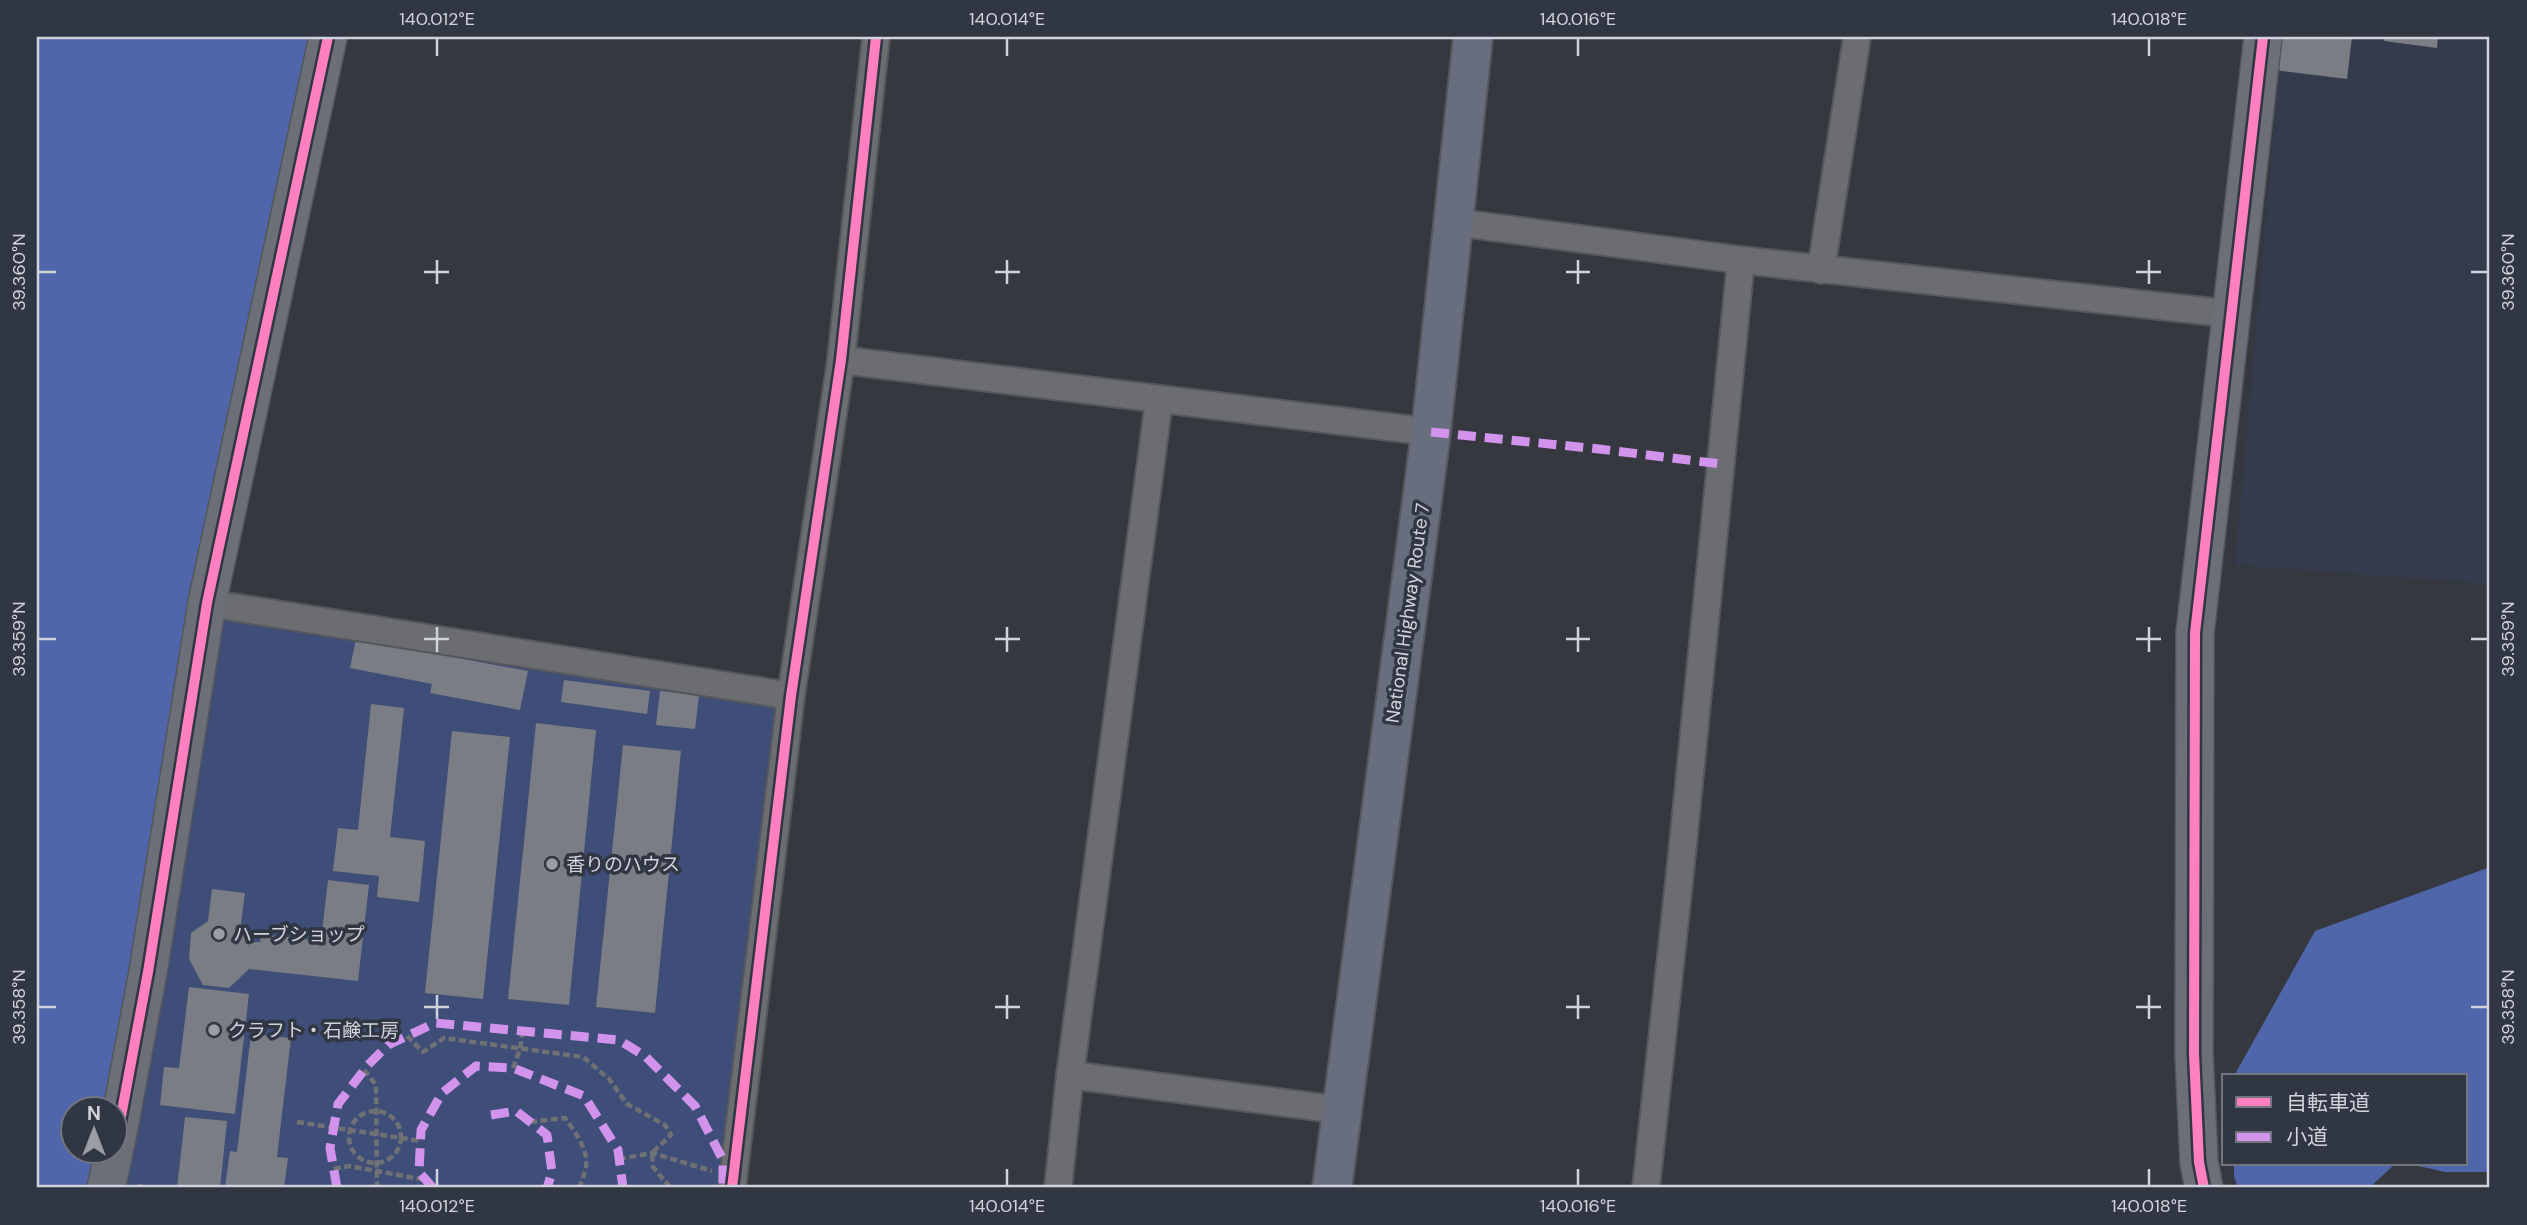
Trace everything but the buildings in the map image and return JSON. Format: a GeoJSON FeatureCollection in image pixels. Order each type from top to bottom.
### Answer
{"type":"FeatureCollection","features":[{"type":"Feature","properties":{"kind":"highway","name":"National Highway Route 7"},"geometry":{"type":"LineString","coordinates":[[1332,1188],[1340,1110],[1431,432],[1473,37]]}},
{"type":"Feature","properties":{"kind":"street"},"geometry":{"type":"LineString","coordinates":[[125,1096],[148,972],[207,603],[328,37]]}},
{"type":"Feature","properties":{"kind":"street"},"geometry":{"type":"LineString","coordinates":[[728,1181],[791,696],[841,360],[876,37]]}},
{"type":"Feature","properties":{"kind":"street"},"geometry":{"type":"LineString","coordinates":[[1821,270],[1857,37]]}},
{"type":"Feature","properties":{"kind":"street"},"geometry":{"type":"LineString","coordinates":[[2204,1188],[2199,1162],[2194,1054],[2195,633],[2263,37]]}},
{"type":"Feature","properties":{"kind":"street"},"geometry":{"type":"LineString","coordinates":[[1453,222],[1821,270],[2232,314]]}},
{"type":"Feature","properties":{"kind":"street"},"geometry":{"type":"LineString","coordinates":[[1646,1188],[1741,260]]}},
{"type":"Feature","properties":{"kind":"street"},"geometry":{"type":"LineString","coordinates":[[841,360],[1159,401],[1431,432]]}},
{"type":"Feature","properties":{"kind":"street"},"geometry":{"type":"LineString","coordinates":[[1058,1188],[1070,1075],[1159,401]]}},
{"type":"Feature","properties":{"kind":"street"},"geometry":{"type":"LineString","coordinates":[[207,603],[791,696]]}},
{"type":"Feature","properties":{"kind":"street"},"geometry":{"type":"LineString","coordinates":[[1070,1075],[1340,1110]]}},
{"type":"Feature","properties":{"kind":"street"},"geometry":{"type":"LineString","coordinates":[[106,1188],[111,1166]]}},
{"type":"Feature","properties":{"kind":"path"},"geometry":{"type":"LineString","coordinates":[[513,1068],[523,1031]]}},
{"type":"Feature","properties":{"kind":"path"},"geometry":{"type":"LineString","coordinates":[[407,1036],[424,1052],[444,1038],[583,1057],[610,1079],[627,1104],[665,1125],[671,1135],[652,1153]]}},
{"type":"Feature","properties":{"kind":"path"},"geometry":{"type":"LineString","coordinates":[[364,1070],[376,1085],[377,1188]]}},
{"type":"Feature","properties":{"kind":"path"},"geometry":{"type":"LineString","coordinates":[[376,1111],[388,1114],[394,1119],[401,1135],[397,1151],[383,1161],[376,1162],[358,1157],[352,1150],[349,1133],[363,1113],[376,1111]]}},
{"type":"Feature","properties":{"kind":"path"},"geometry":{"type":"LineString","coordinates":[[530,1122],[565,1118],[582,1141],[585,1171],[581,1177],[580,1188]]}},
{"type":"Feature","properties":{"kind":"path"},"geometry":{"type":"LineString","coordinates":[[297,1122],[421,1141]]}},
{"type":"Feature","properties":{"kind":"path"},"geometry":{"type":"LineString","coordinates":[[652,1153],[653,1167],[671,1188]]}},
{"type":"Feature","properties":{"kind":"path"},"geometry":{"type":"LineString","coordinates":[[619,1159],[652,1153],[728,1181]]}},
{"type":"Feature","properties":{"kind":"path"},"geometry":{"type":"LineString","coordinates":[[334,1169],[349,1166],[426,1180]]}},
{"type":"Feature","properties":{"kind":"shaded area"},"geometry":{"type":"Polygon","coordinates":[[[37,37],[316,37],[112,1096],[60,1096],[60,1166],[99,1166],[95,1188],[37,1188],[37,37]]]}},
{"type":"Feature","properties":{"kind":"shaded area"},"geometry":{"type":"Polygon","coordinates":[[[2282,37],[2490,37],[2490,584],[2235,565],[2282,37]]]}},
{"type":"Feature","properties":{"kind":"shaded area"},"geometry":{"type":"Polygon","coordinates":[[[215,614],[691,694],[784,704],[725,1188],[117,1188],[121,1166],[130,1166],[130,1112],[215,614]]]}},
{"type":"Feature","properties":{"kind":"shaded area"},"geometry":{"type":"Polygon","coordinates":[[[2490,867],[2490,1172],[2445,1172],[2419,1166],[2468,1166],[2468,1074],[2235,1074],[2315,931],[2490,867]]]}},
{"type":"Feature","properties":{"kind":"shaded area"},"geometry":{"type":"Polygon","coordinates":[[[2234,1166],[2393,1166],[2369,1188],[2238,1188],[2234,1166]]]}},
{"type":"Feature","properties":{"kind":"marked path"},"geometry":{"type":"LineString","coordinates":[[1431,432],[1721,464]]}},
{"type":"Feature","properties":{"kind":"marked path"},"geometry":{"type":"LineString","coordinates":[[337,1188],[330,1148],[338,1104],[368,1065],[388,1045],[435,1023],[619,1040],[645,1056],[695,1106],[723,1160],[723,1188]]}},
{"type":"Feature","properties":{"kind":"marked path"},"geometry":{"type":"LineString","coordinates":[[433,1188],[419,1172],[421,1130],[442,1093],[476,1066],[513,1068],[584,1096],[618,1150],[623,1188]]}},
{"type":"Feature","properties":{"kind":"marked path"},"geometry":{"type":"LineString","coordinates":[[491,1115],[516,1111],[547,1135],[552,1172],[547,1188]]}},
{"type":"Feature","properties":{"kind":"cycle path"},"geometry":{"type":"LineString","coordinates":[[125,1096],[148,972],[207,603],[328,37]]}},
{"type":"Feature","properties":{"kind":"cycle path"},"geometry":{"type":"LineString","coordinates":[[732,1188],[791,696],[841,360],[876,37]]}},
{"type":"Feature","properties":{"kind":"cycle path"},"geometry":{"type":"LineString","coordinates":[[2204,1188],[2199,1162],[2194,1054],[2195,633],[2263,37]]}},
{"type":"Feature","properties":{"kind":"place","name":"香りのハウス"},"geometry":{"type":"Point","coordinates":[552,864]}},
{"type":"Feature","properties":{"kind":"place","name":"ハーブショップ"},"geometry":{"type":"Point","coordinates":[219,934]}},
{"type":"Feature","properties":{"kind":"place","name":"クラフト・石鹸工房"},"geometry":{"type":"Point","coordinates":[214,1030]}}]}
